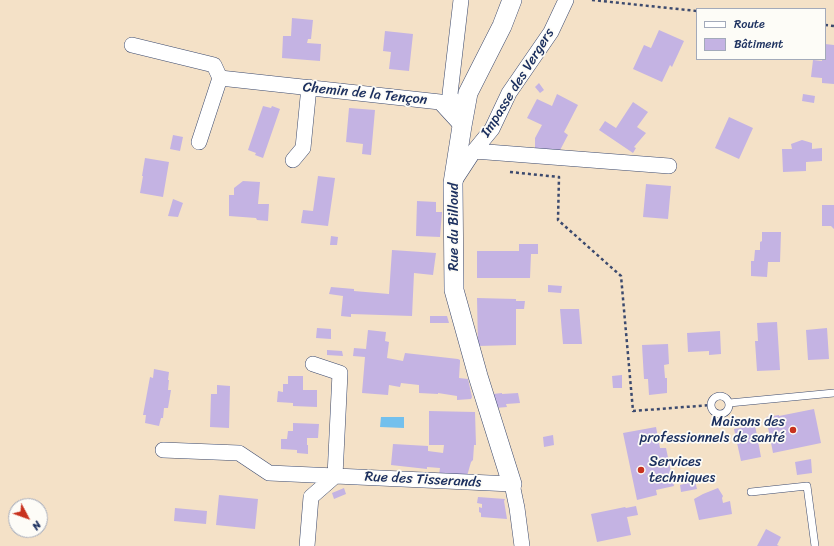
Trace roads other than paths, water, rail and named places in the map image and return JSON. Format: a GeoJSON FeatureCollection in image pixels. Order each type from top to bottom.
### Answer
{"type":"FeatureCollection","features":[{"type":"Feature","properties":{"kind":"street"},"geometry":{"type":"LineString","coordinates":[[460,0],[450,94],[462,126]]}},
{"type":"Feature","properties":{"kind":"street","name":"Rue du Billoud"},"geometry":{"type":"LineString","coordinates":[[512,0],[502,26],[468,94],[453,183],[454,290],[478,376],[512,484]]}},
{"type":"Feature","properties":{"kind":"street","name":"Impasse des Vergers"},"geometry":{"type":"LineString","coordinates":[[453,183],[474,151],[492,130],[509,93],[551,32],[566,0]]}},
{"type":"Feature","properties":{"kind":"street"},"geometry":{"type":"LineString","coordinates":[[132,45],[214,65],[220,78],[199,142]]}},
{"type":"Feature","properties":{"kind":"street","name":"Chemin de la Tençon"},"geometry":{"type":"LineString","coordinates":[[220,78],[440,102],[462,126]]}},
{"type":"Feature","properties":{"kind":"street"},"geometry":{"type":"LineString","coordinates":[[293,160],[303,148],[309,88]]}},
{"type":"Feature","properties":{"kind":"street"},"geometry":{"type":"LineString","coordinates":[[474,151],[669,166]]}},
{"type":"Feature","properties":{"kind":"street"},"geometry":{"type":"LineString","coordinates":[[307,546],[311,497],[335,476],[340,373],[313,364]]}},
{"type":"Feature","properties":{"kind":"street","name":"Rue des Tisserands"},"geometry":{"type":"LineString","coordinates":[[163,450],[239,454],[269,472],[512,484]]}},
{"type":"Feature","properties":{"kind":"street"},"geometry":{"type":"LineString","coordinates":[[512,484],[522,546]]}},
{"type":"Feature","properties":{"kind":"lane"},"geometry":{"type":"LineString","coordinates":[[729,403],[834,393]]}},
{"type":"Feature","properties":{"kind":"lane"},"geometry":{"type":"LineString","coordinates":[[717,396],[726,398],[729,403],[728,410],[723,414],[715,413],[711,405],[717,396]]}},
{"type":"Feature","properties":{"kind":"lane"},"geometry":{"type":"LineString","coordinates":[[751,492],[807,486],[815,546]]}},
{"type":"Feature","properties":{"kind":"water"},"geometry":{"type":"Polygon","coordinates":[[[381,417],[404,417],[404,428],[380,427],[381,417]]]}},
{"type":"Feature","properties":{"kind":"place","name":"Maisons des professionnels de santé"},"geometry":{"type":"Point","coordinates":[793,430]}},
{"type":"Feature","properties":{"kind":"place","name":"Services techniques"},"geometry":{"type":"Point","coordinates":[641,470]}}]}
